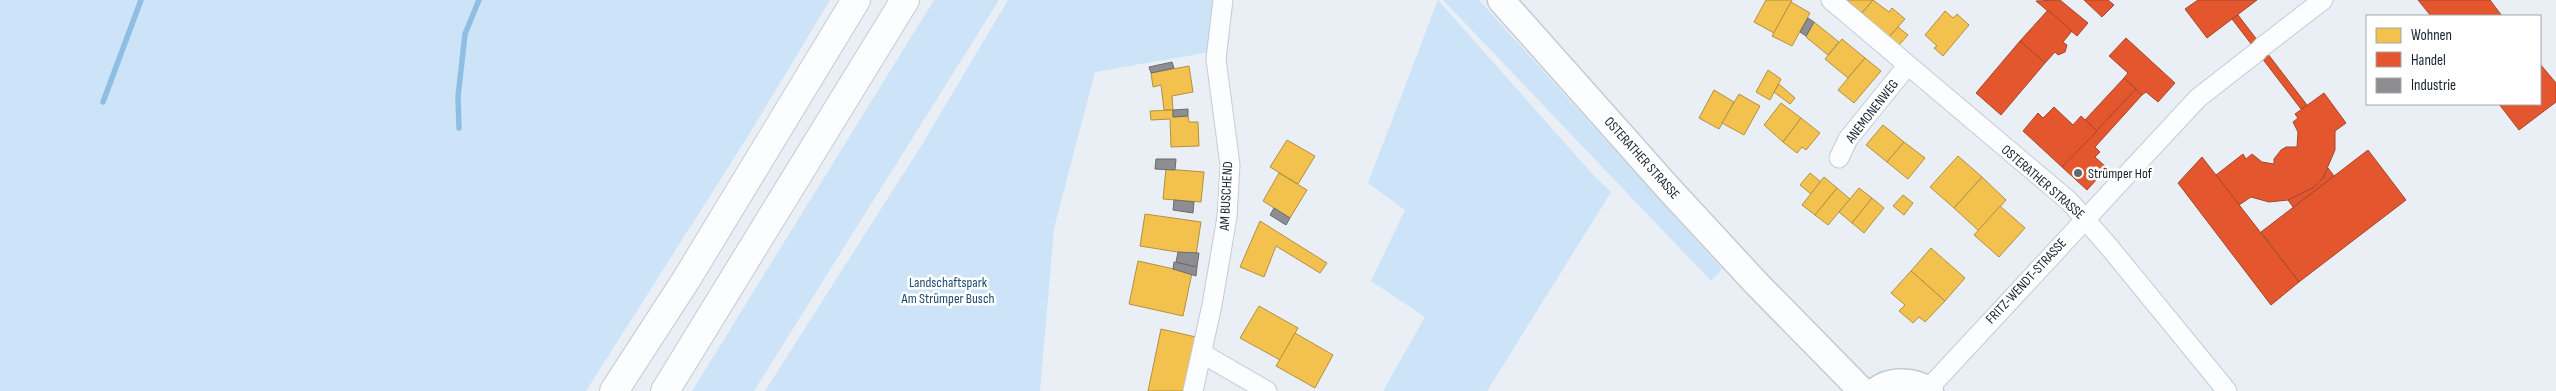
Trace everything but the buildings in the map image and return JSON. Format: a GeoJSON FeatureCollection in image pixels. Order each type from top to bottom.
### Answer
{"type":"FeatureCollection","features":[{"type":"Feature","properties":{"kind":"highway"},"geometry":{"type":"LineString","coordinates":[[614,391],[686,280],[856,0]]}},
{"type":"Feature","properties":{"kind":"highway"},"geometry":{"type":"LineString","coordinates":[[665,391],[905,0]]}},
{"type":"Feature","properties":{"kind":"main road","name":"OSTERATHER STRASSE"},"geometry":{"type":"LineString","coordinates":[[1501,0],[1669,189],[1856,385]]}},
{"type":"Feature","properties":{"kind":"main road"},"geometry":{"type":"LineString","coordinates":[[1876,391],[1897,382],[1913,383],[1929,390]]}},
{"type":"Feature","properties":{"kind":"street","name":"AM BUSCHEND"},"geometry":{"type":"LineString","coordinates":[[1193,391],[1203,354],[1227,217],[1230,166],[1216,59],[1223,0]]}},
{"type":"Feature","properties":{"kind":"street","name":"OSTERATHER STRASSE"},"geometry":{"type":"LineString","coordinates":[[1831,0],[2069,201],[2227,391]]}},
{"type":"Feature","properties":{"kind":"street","name":"FRITZ-WENDT-STRASSE"},"geometry":{"type":"LineString","coordinates":[[1929,390],[2085,218],[2198,98],[2323,0]]}},
{"type":"Feature","properties":{"kind":"street","name":"ANEMONENWEG"},"geometry":{"type":"LineString","coordinates":[[1839,158],[1848,139],[1907,66]]}},
{"type":"Feature","properties":{"kind":"street"},"geometry":{"type":"LineString","coordinates":[[1203,354],[1267,391]]}},
{"type":"Feature","properties":{"kind":"green space"},"geometry":{"type":"Polygon","coordinates":[[[0,0],[830,0],[748,136],[586,391],[0,391],[0,0]]]}},
{"type":"Feature","properties":{"kind":"green space"},"geometry":{"type":"Polygon","coordinates":[[[934,0],[999,0],[754,391],[692,391],[934,0]]]}},
{"type":"Feature","properties":{"kind":"green space","name":"Landschaftspark Am Strümper Busch"},"geometry":{"type":"Polygon","coordinates":[[[1008,0],[1218,0],[1210,52],[1095,72],[1054,228],[1040,391],[765,391],[923,143],[1008,0]]]}},
{"type":"Feature","properties":{"kind":"green space"},"geometry":{"type":"Polygon","coordinates":[[[1438,0],[1595,177],[1611,192],[1487,391],[1383,391],[1425,317],[1371,281],[1405,210],[1368,183],[1438,0]]]}},
{"type":"Feature","properties":{"kind":"green space"},"geometry":{"type":"Polygon","coordinates":[[[1443,0],[1479,0],[1722,269],[1711,281],[1443,0]]]}},
{"type":"Feature","properties":{"kind":"waterway"},"geometry":{"type":"LineString","coordinates":[[103,102],[141,0]]}},
{"type":"Feature","properties":{"kind":"waterway"},"geometry":{"type":"LineString","coordinates":[[459,128],[458,97],[465,34],[479,0]]}},
{"type":"Feature","properties":{"kind":"place","name":"Strümper Hof"},"geometry":{"type":"Point","coordinates":[2078,173]}}]}
